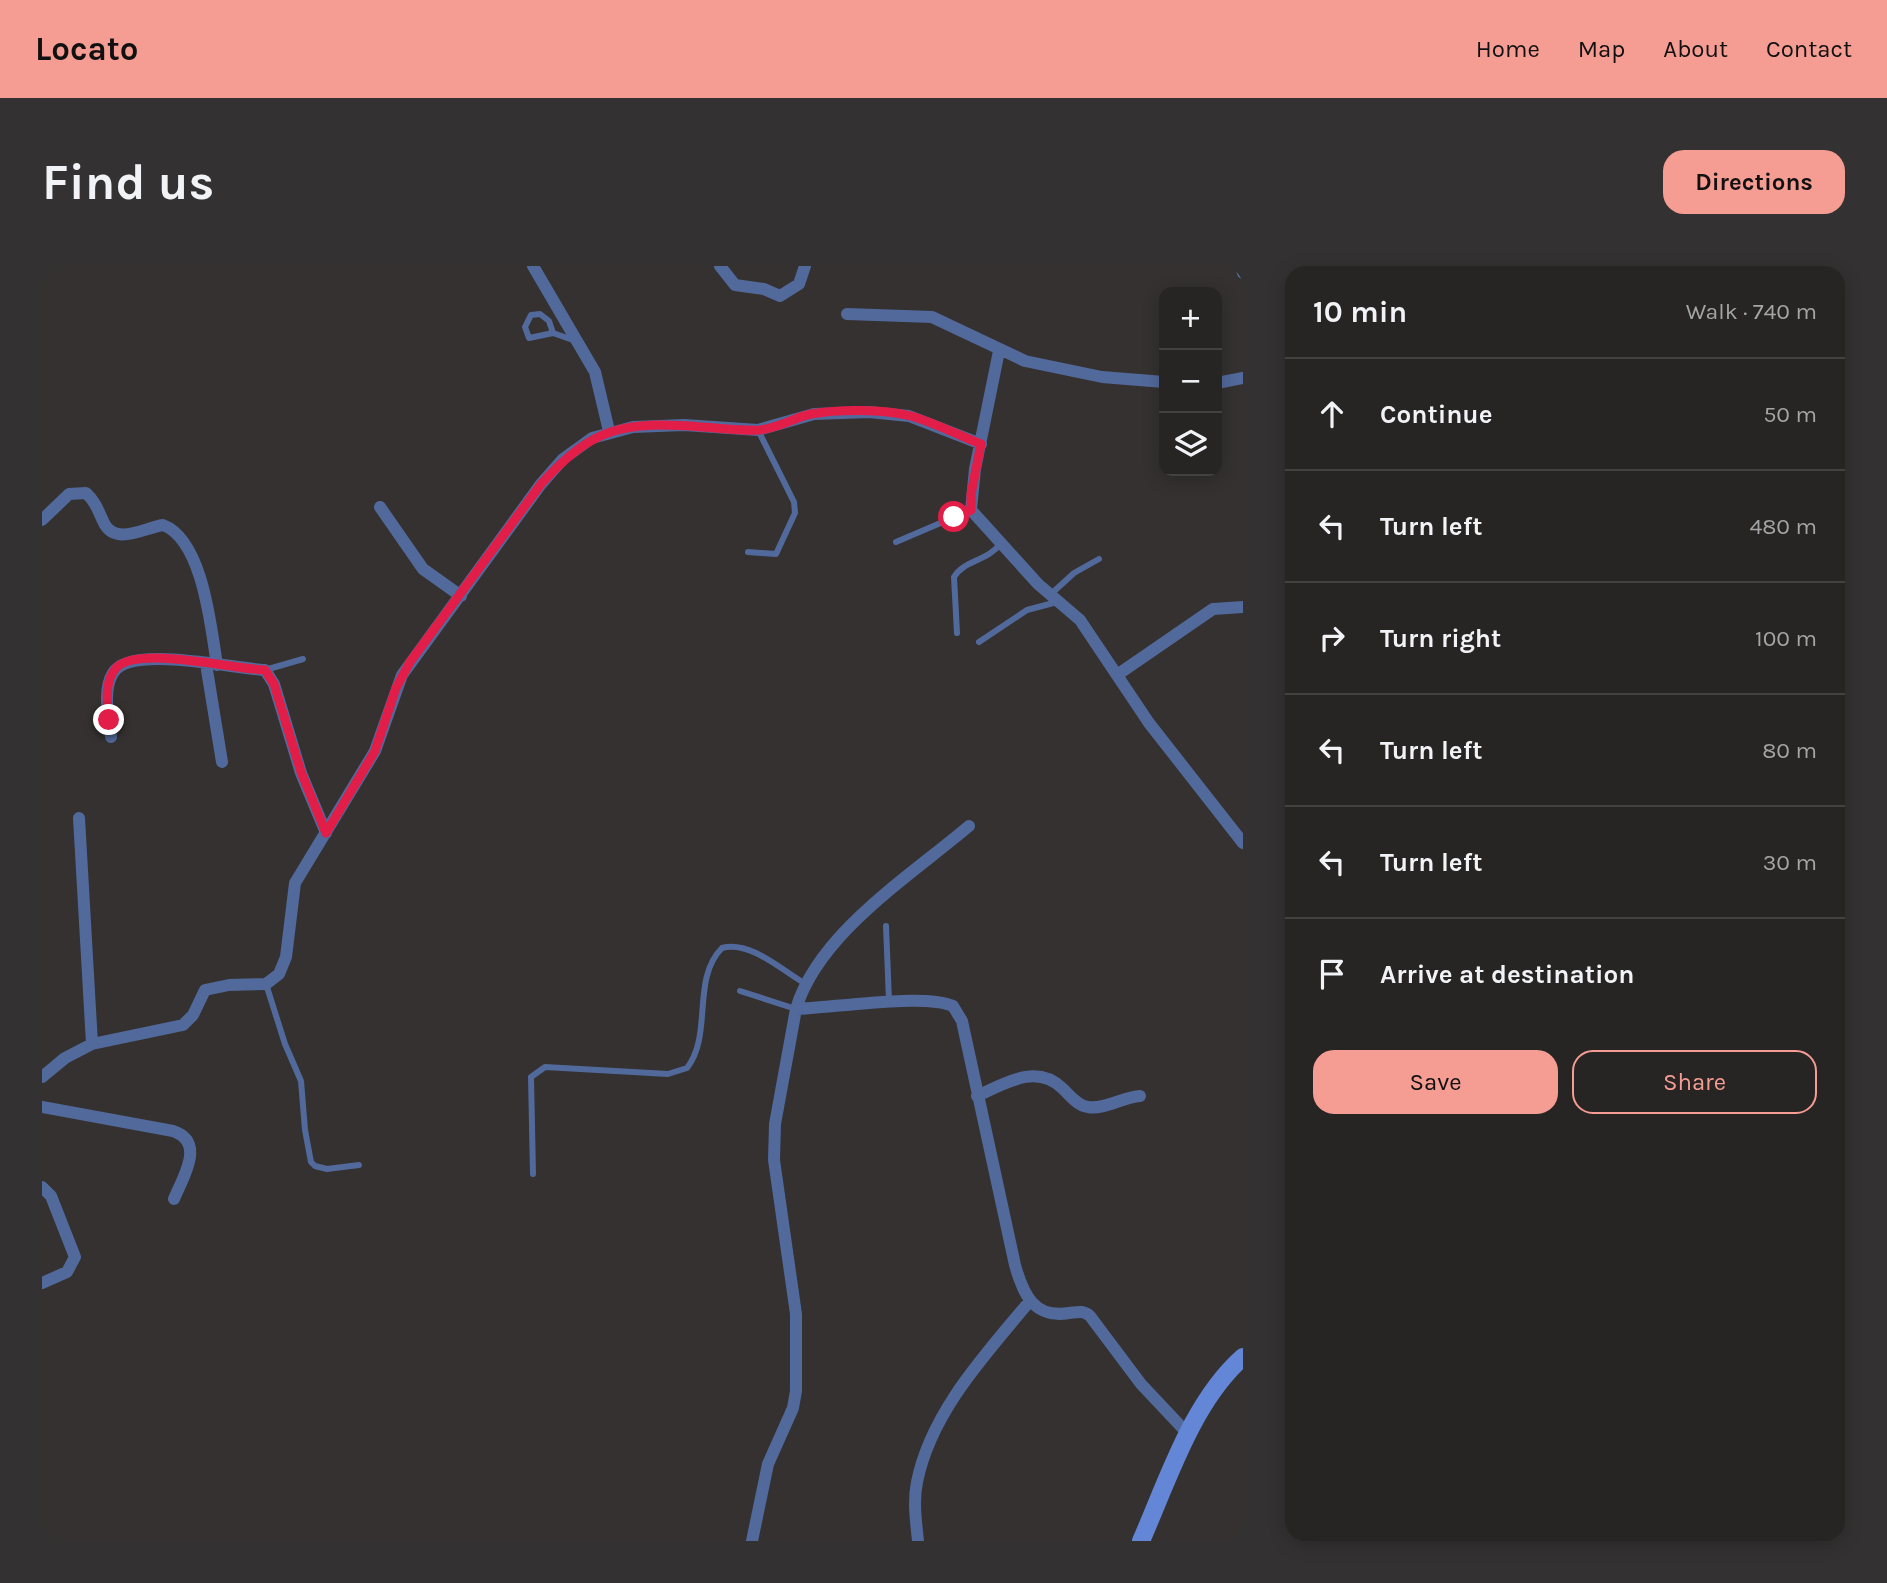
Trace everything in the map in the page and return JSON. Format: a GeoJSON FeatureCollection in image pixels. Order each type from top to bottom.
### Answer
{"type":"FeatureCollection","features":[{"type":"Feature","properties":{"kind":"main road"},"geometry":{"type":"LineString","coordinates":[[1141,1541],[1189,1435],[1217,1385],[1243,1357]]}},
{"type":"Feature","properties":{"kind":"street"},"geometry":{"type":"LineString","coordinates":[[720,266],[735,285],[764,289],[780,296],[799,284],[805,266]]}},
{"type":"Feature","properties":{"kind":"street"},"geometry":{"type":"LineString","coordinates":[[1241,266],[1243,273]]}},
{"type":"Feature","properties":{"kind":"street"},"geometry":{"type":"LineString","coordinates":[[537,268],[595,372],[609,431]]}},
{"type":"Feature","properties":{"kind":"street"},"geometry":{"type":"LineString","coordinates":[[847,314],[932,317],[999,351],[1069,371],[1159,381]]}},
{"type":"Feature","properties":{"kind":"street"},"geometry":{"type":"LineString","coordinates":[[999,351],[971,494],[971,510],[1000,544],[1080,620],[1182,766],[1243,843]]}},
{"type":"Feature","properties":{"kind":"street"},"geometry":{"type":"LineString","coordinates":[[1222,382],[1243,378]]}},
{"type":"Feature","properties":{"kind":"street"},"geometry":{"type":"LineString","coordinates":[[42,1077],[65,1058],[92,1044],[183,1026],[193,1015],[201,996],[213,987],[266,985],[279,974],[286,957],[295,883],[375,751],[402,675],[541,484],[563,459],[592,438],[633,426],[684,425],[758,430],[814,414],[869,412],[909,416],[981,444]]}},
{"type":"Feature","properties":{"kind":"street"},"geometry":{"type":"LineString","coordinates":[[42,520],[69,494],[86,493],[94,500],[107,529],[115,534],[139,533],[163,525],[174,531],[196,566],[211,627],[211,665],[222,762]]}},
{"type":"Feature","properties":{"kind":"street"},"geometry":{"type":"LineString","coordinates":[[380,507],[423,569],[461,596]]}},
{"type":"Feature","properties":{"kind":"street"},"geometry":{"type":"LineString","coordinates":[[1117,675],[1213,609],[1243,607]]}},
{"type":"Feature","properties":{"kind":"street"},"geometry":{"type":"LineString","coordinates":[[111,737],[107,692],[118,666],[152,658],[265,670],[274,684],[301,772],[326,833]]}},
{"type":"Feature","properties":{"kind":"street"},"geometry":{"type":"LineString","coordinates":[[79,818],[92,1044]]}},
{"type":"Feature","properties":{"kind":"street"},"geometry":{"type":"LineString","coordinates":[[752,1541],[768,1464],[793,1408],[796,1391],[796,1314],[774,1160],[775,1124],[796,1009],[804,983],[824,954],[849,926],[969,827]]}},
{"type":"Feature","properties":{"kind":"street"},"geometry":{"type":"LineString","coordinates":[[796,1009],[937,1002],[953,1006],[961,1021],[1015,1265],[1030,1302],[1049,1314],[1080,1311],[1090,1316],[1142,1384],[1189,1435]]}},
{"type":"Feature","properties":{"kind":"street"},"geometry":{"type":"LineString","coordinates":[[977,1096],[1032,1075],[1043,1076],[1059,1084],[1078,1102],[1088,1107],[1140,1096]]}},
{"type":"Feature","properties":{"kind":"street"},"geometry":{"type":"LineString","coordinates":[[42,1107],[173,1131],[184,1136],[191,1153],[174,1199]]}},
{"type":"Feature","properties":{"kind":"street"},"geometry":{"type":"LineString","coordinates":[[42,1187],[51,1196],[75,1257],[67,1272],[42,1283]]}},
{"type":"Feature","properties":{"kind":"street"},"geometry":{"type":"LineString","coordinates":[[918,1541],[917,1481],[941,1421],[955,1396],[1030,1302]]}},
{"type":"Feature","properties":{"kind":"lane"},"geometry":{"type":"LineString","coordinates":[[553,333],[549,321],[535,313],[531,315],[524,331],[534,339],[553,333],[578,341]]}},
{"type":"Feature","properties":{"kind":"lane"},"geometry":{"type":"LineString","coordinates":[[748,552],[776,554],[795,513],[790,493],[758,430]]}},
{"type":"Feature","properties":{"kind":"lane"},"geometry":{"type":"LineString","coordinates":[[896,542],[971,510]]}},
{"type":"Feature","properties":{"kind":"lane"},"geometry":{"type":"LineString","coordinates":[[957,633],[954,577],[959,570],[993,554],[1000,544]]}},
{"type":"Feature","properties":{"kind":"lane"},"geometry":{"type":"LineString","coordinates":[[979,642],[1027,610],[1056,598],[1074,573],[1099,559]]}},
{"type":"Feature","properties":{"kind":"lane"},"geometry":{"type":"LineString","coordinates":[[265,670],[303,659]]}},
{"type":"Feature","properties":{"kind":"lane"},"geometry":{"type":"LineString","coordinates":[[887,926],[889,1003]]}},
{"type":"Feature","properties":{"kind":"lane"},"geometry":{"type":"LineString","coordinates":[[533,1174],[531,1077],[545,1067],[668,1073],[687,1068],[696,1049],[709,972],[722,948],[738,946],[747,949],[804,983]]}},
{"type":"Feature","properties":{"kind":"lane"},"geometry":{"type":"LineString","coordinates":[[266,985],[285,1044],[299,1071],[312,1162],[315,1166],[327,1169],[359,1165]]}},
{"type":"Feature","properties":{"kind":"lane"},"geometry":{"type":"LineString","coordinates":[[740,991],[796,1009]]}},
{"type":"Feature","properties":{"kind":"route"},"geometry":{"type":"LineString","coordinates":[[109,720],[107,692],[110,679],[118,666],[125,663],[152,658],[265,670],[274,684],[310,799],[326,833],[375,751],[396,688],[410,662],[485,564],[541,484],[563,459],[592,438],[609,431],[633,426],[684,425],[758,430],[782,426],[814,414],[869,412],[909,416],[981,444],[971,494],[971,510],[954,517]]}}]}
